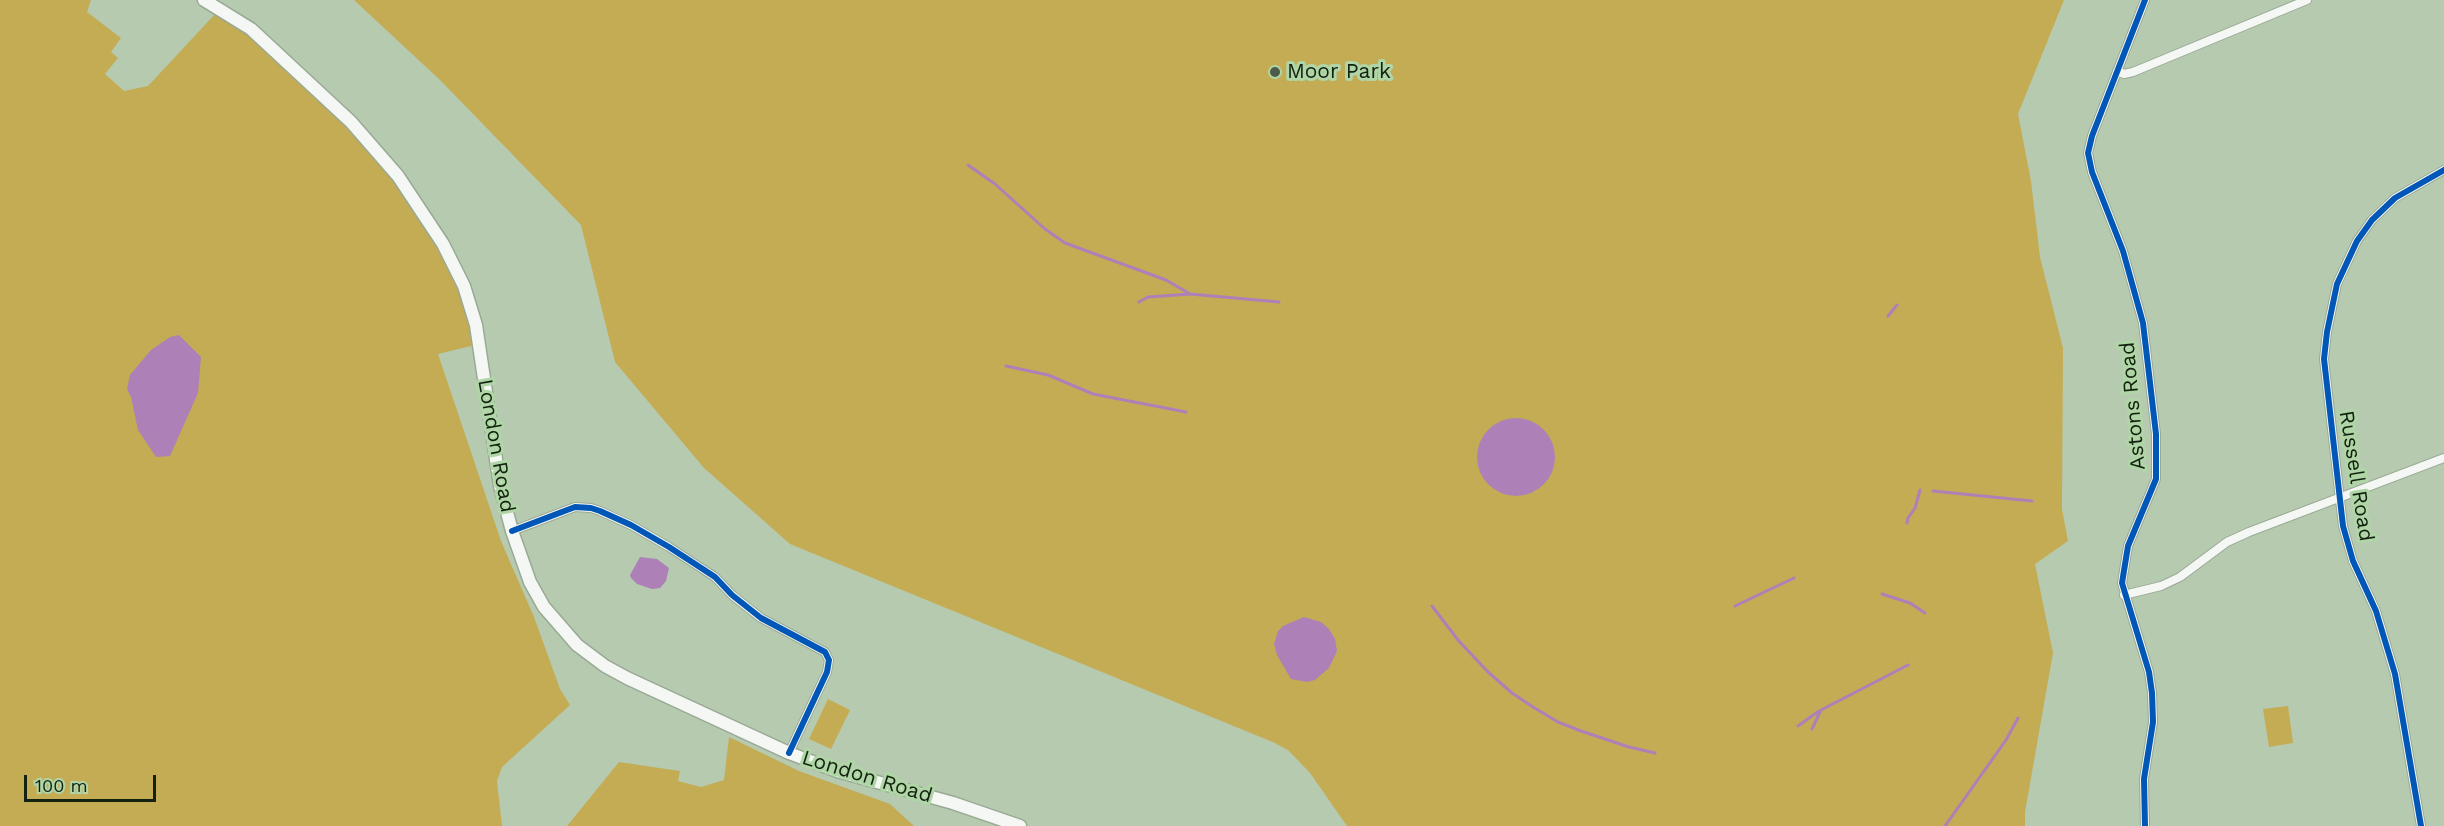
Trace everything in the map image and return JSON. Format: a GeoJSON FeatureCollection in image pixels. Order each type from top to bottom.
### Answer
{"type":"FeatureCollection","features":[{"type":"Feature","properties":{"kind":"main road","name":"London Road"},"geometry":{"type":"LineString","coordinates":[[204,0],[251,29],[351,122],[399,176],[443,244],[464,286],[476,325],[500,486],[512,531],[530,582],[557,625],[588,655],[627,678],[789,753],[837,771],[953,803],[1020,826]]}},
{"type":"Feature","properties":{"kind":"street"},"geometry":{"type":"LineString","coordinates":[[2145,0],[2117,71],[2124,74],[2307,0]]}},
{"type":"Feature","properties":{"kind":"street","name":"Astons Road"},"geometry":{"type":"LineString","coordinates":[[2117,71],[2092,136],[2089,161],[2123,251],[2143,323],[2157,445],[2156,479],[2128,546],[2122,584],[2149,672],[2152,693],[2153,722],[2144,779],[2145,826]]}},
{"type":"Feature","properties":{"kind":"street","name":"Russell Road"},"geometry":{"type":"LineString","coordinates":[[2421,826],[2395,674],[2376,611],[2353,561],[2343,526],[2324,359],[2326,332],[2337,284],[2357,241],[2372,220],[2395,198],[2444,170]]}},
{"type":"Feature","properties":{"kind":"street"},"geometry":{"type":"LineString","coordinates":[[2124,595],[2161,586],[2180,577],[2227,542],[2444,458]]}},
{"type":"Feature","properties":{"kind":"street"},"geometry":{"type":"LineString","coordinates":[[512,531],[575,507],[600,511],[631,525],[678,552],[715,577],[761,618],[825,652],[829,660],[827,672],[789,753]]}},
{"type":"Feature","properties":{"kind":"shaded area"},"geometry":{"type":"Polygon","coordinates":[[[0,0],[91,0],[87,12],[121,38],[111,52],[118,58],[105,74],[124,91],[148,86],[216,13],[243,30],[355,134],[383,165],[445,258],[460,295],[475,345],[438,354],[501,541],[534,617],[560,689],[570,705],[502,767],[497,781],[502,826],[0,826],[0,0]]]}},
{"type":"Feature","properties":{"kind":"shaded area"},"geometry":{"type":"Polygon","coordinates":[[[354,0],[2064,0],[2018,114],[2031,181],[2040,257],[2063,348],[2062,509],[2068,541],[2035,564],[2053,653],[2025,812],[2025,826],[1347,826],[1310,773],[1289,751],[1275,743],[790,544],[704,468],[615,362],[581,225],[440,80],[354,0]]]}},
{"type":"Feature","properties":{"kind":"shaded area"},"geometry":{"type":"Polygon","coordinates":[[[179,335],[201,357],[198,393],[170,456],[156,457],[138,430],[127,389],[130,375],[151,350],[170,337],[179,335]]]}},
{"type":"Feature","properties":{"kind":"shaded area"},"geometry":{"type":"Polygon","coordinates":[[[1516,418],[1531,421],[1543,430],[1552,442],[1555,457],[1552,472],[1543,484],[1531,493],[1516,496],[1501,493],[1489,484],[1480,472],[1477,457],[1480,442],[1489,430],[1501,421],[1516,418]]]}},
{"type":"Feature","properties":{"kind":"shaded area"},"geometry":{"type":"Polygon","coordinates":[[[640,557],[657,559],[669,568],[666,581],[660,588],[652,589],[637,584],[631,578],[630,575],[640,557]]]}},
{"type":"Feature","properties":{"kind":"shaded area"},"geometry":{"type":"Polygon","coordinates":[[[1304,617],[1321,622],[1329,629],[1335,639],[1337,651],[1329,668],[1315,680],[1307,682],[1291,679],[1277,655],[1274,644],[1278,631],[1283,626],[1304,617]]]}},
{"type":"Feature","properties":{"kind":"shaded area"},"geometry":{"type":"Polygon","coordinates":[[[828,699],[850,710],[831,749],[809,739],[828,699]]]}},
{"type":"Feature","properties":{"kind":"shaded area"},"geometry":{"type":"Polygon","coordinates":[[[2288,706],[2293,743],[2269,747],[2263,709],[2288,706]]]}},
{"type":"Feature","properties":{"kind":"shaded area"},"geometry":{"type":"Polygon","coordinates":[[[729,737],[799,771],[890,804],[914,826],[567,826],[619,762],[680,771],[678,781],[701,787],[724,780],[729,737]]]}},
{"type":"Feature","properties":{"kind":"waterway"},"geometry":{"type":"LineString","coordinates":[[968,165],[995,184],[1045,229],[1065,243],[1166,280],[1190,294]]}},
{"type":"Feature","properties":{"kind":"waterway"},"geometry":{"type":"LineString","coordinates":[[1139,302],[1148,297],[1190,294],[1279,302]]}},
{"type":"Feature","properties":{"kind":"waterway"},"geometry":{"type":"LineString","coordinates":[[1888,316],[1897,305]]}},
{"type":"Feature","properties":{"kind":"waterway"},"geometry":{"type":"LineString","coordinates":[[1006,366],[1048,375],[1093,394],[1186,412]]}},
{"type":"Feature","properties":{"kind":"waterway"},"geometry":{"type":"LineString","coordinates":[[1907,523],[1915,508],[1920,490]]}},
{"type":"Feature","properties":{"kind":"waterway"},"geometry":{"type":"LineString","coordinates":[[1933,491],[2032,501]]}},
{"type":"Feature","properties":{"kind":"waterway"},"geometry":{"type":"LineString","coordinates":[[1735,606],[1794,578]]}},
{"type":"Feature","properties":{"kind":"waterway"},"geometry":{"type":"LineString","coordinates":[[1882,594],[1910,603],[1925,613]]}},
{"type":"Feature","properties":{"kind":"waterway"},"geometry":{"type":"LineString","coordinates":[[1432,606],[1458,640],[1488,672],[1512,693],[1533,707],[1558,722],[1581,731],[1655,753]]}},
{"type":"Feature","properties":{"kind":"waterway"},"geometry":{"type":"LineString","coordinates":[[1812,729],[1821,710],[1908,665]]}},
{"type":"Feature","properties":{"kind":"waterway"},"geometry":{"type":"LineString","coordinates":[[1798,726],[1819,711]]}},
{"type":"Feature","properties":{"kind":"waterway"},"geometry":{"type":"LineString","coordinates":[[1945,826],[2006,740],[2018,718]]}},
{"type":"Feature","properties":{"kind":"cycle path"},"geometry":{"type":"LineString","coordinates":[[2145,0],[2092,136],[2088,153],[2092,172],[2123,251],[2143,323],[2156,434],[2156,479],[2128,546],[2122,583],[2149,672],[2152,693],[2153,722],[2144,779],[2145,826]]}},
{"type":"Feature","properties":{"kind":"cycle path"},"geometry":{"type":"LineString","coordinates":[[2421,826],[2395,674],[2376,611],[2353,561],[2343,526],[2324,359],[2337,284],[2357,241],[2372,220],[2395,198],[2444,170]]}},
{"type":"Feature","properties":{"kind":"cycle path"},"geometry":{"type":"LineString","coordinates":[[512,531],[575,507],[600,511],[631,525],[669,547],[715,577],[732,595],[761,618],[825,652],[829,660],[827,672],[789,753]]}},
{"type":"Feature","properties":{"kind":"place","name":"Moor Park"},"geometry":{"type":"Point","coordinates":[1275,72]}}]}
